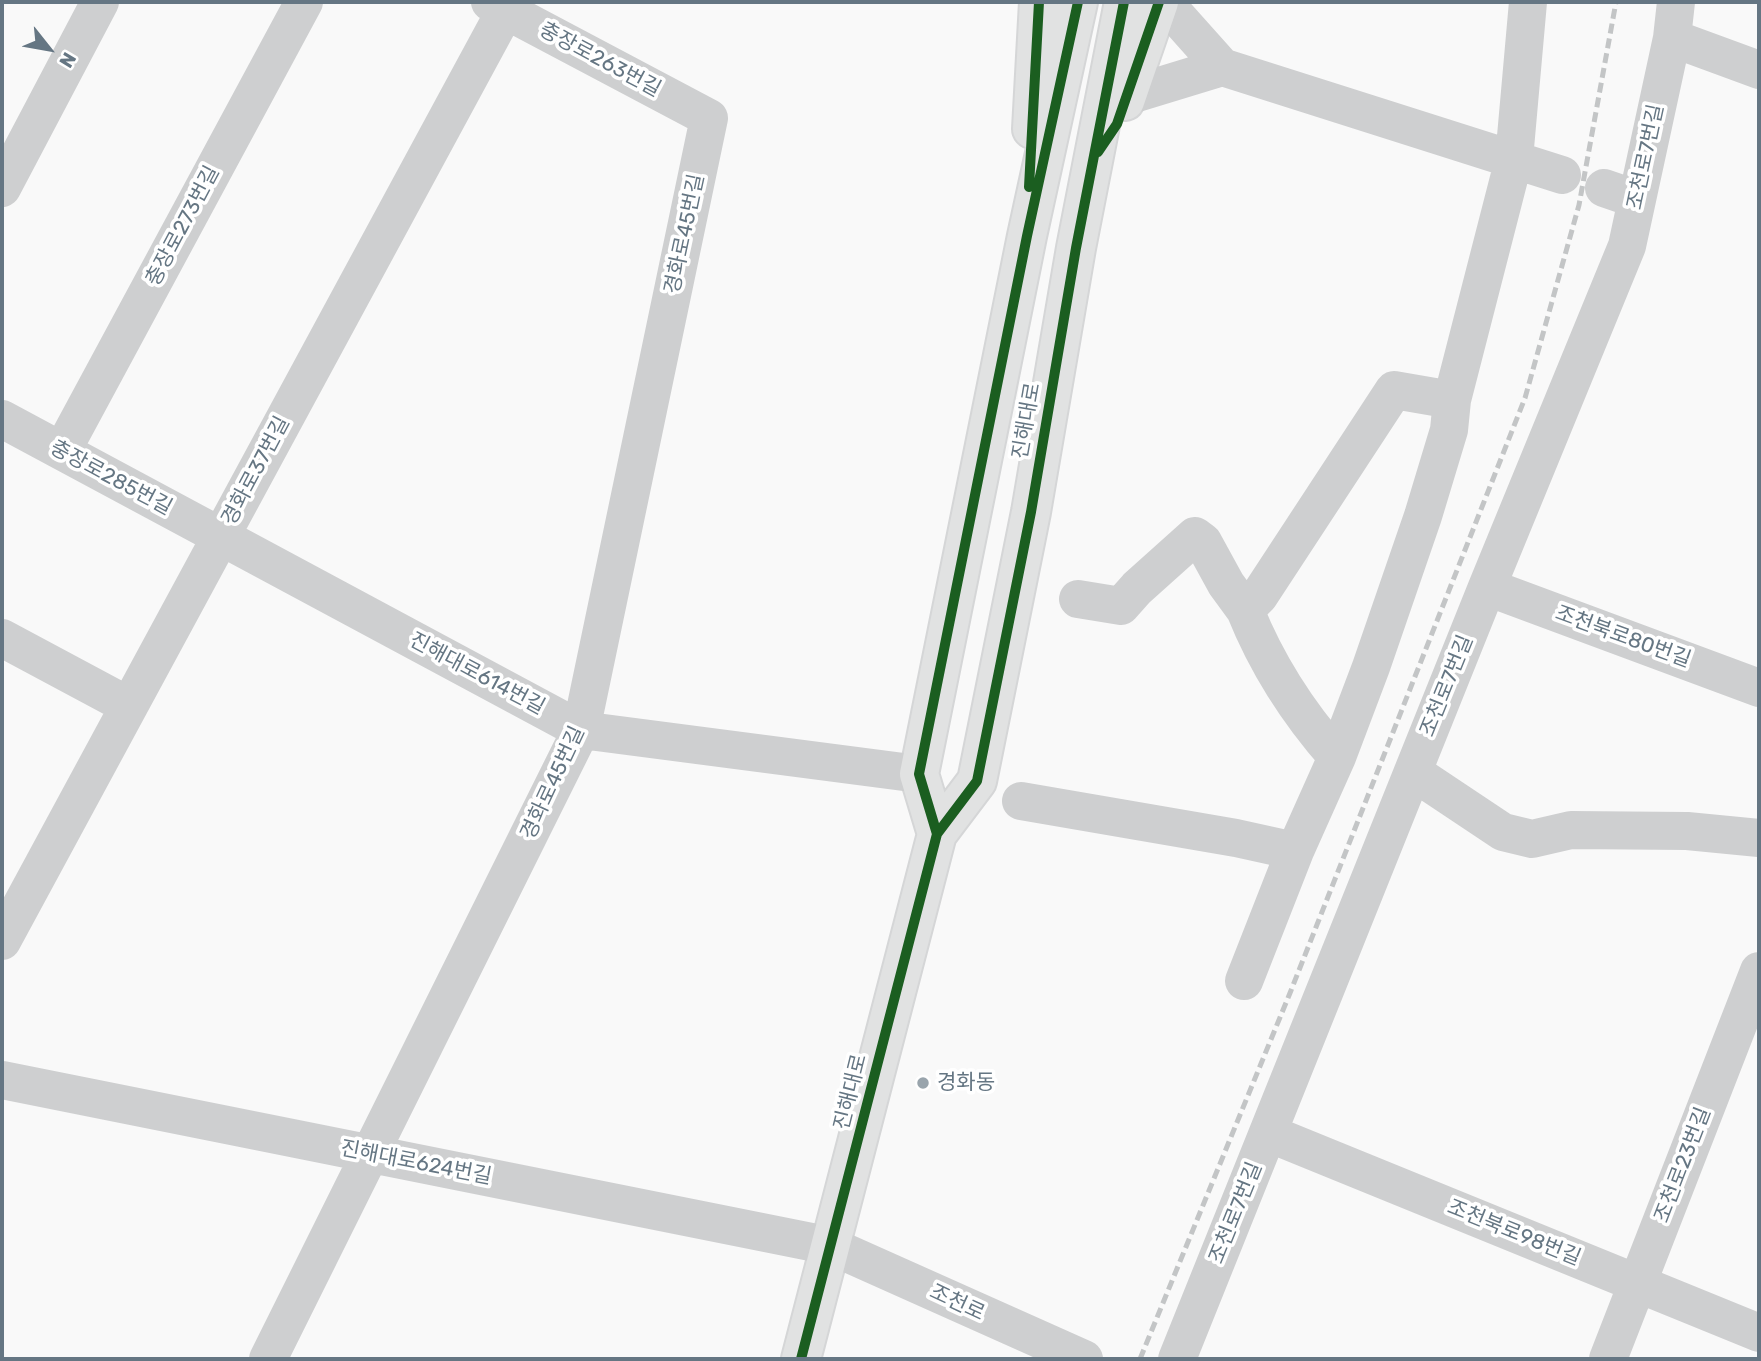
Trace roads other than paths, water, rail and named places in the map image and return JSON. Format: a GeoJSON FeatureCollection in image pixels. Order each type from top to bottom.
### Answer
{"type":"FeatureCollection","features":[{"type":"Feature","properties":{"kind":"main road","name":"진해대로"},"geometry":{"type":"LineString","coordinates":[[937,834],[919,774],[1027,236],[1078,2]]}},
{"type":"Feature","properties":{"kind":"main road","name":"진해대로"},"geometry":{"type":"LineString","coordinates":[[801,1359],[937,834],[977,781],[1031,512],[1092,161],[1124,2]]}},
{"type":"Feature","properties":{"kind":"main road"},"geometry":{"type":"LineString","coordinates":[[1092,161],[1117,124],[1159,2]]}},
{"type":"Feature","properties":{"kind":"main road"},"geometry":{"type":"LineString","coordinates":[[1027,236],[1037,3]]}},
{"type":"Feature","properties":{"kind":"street"},"geometry":{"type":"LineString","coordinates":[[2,188],[100,2]]}},
{"type":"Feature","properties":{"kind":"street","name":"충장로273번길"},"geometry":{"type":"LineString","coordinates":[[62,451],[304,2]]}},
{"type":"Feature","properties":{"kind":"street"},"geometry":{"type":"LineString","coordinates":[[1164,2],[1222,67],[1562,175]]}},
{"type":"Feature","properties":{"kind":"street"},"geometry":{"type":"LineString","coordinates":[[1244,981],[1295,851],[1336,757],[1419,529],[1449,429],[1452,400],[1514,159],[1528,2]]}},
{"type":"Feature","properties":{"kind":"street","name":"충장로263번길"},"geometry":{"type":"LineString","coordinates":[[502,4],[709,118]]}},
{"type":"Feature","properties":{"kind":"street","name":"경화로37번길"},"geometry":{"type":"LineString","coordinates":[[2,941],[221,536],[502,4]]}},
{"type":"Feature","properties":{"kind":"street"},"geometry":{"type":"LineString","coordinates":[[1674,20],[1759,69]]}},
{"type":"Feature","properties":{"kind":"street","name":"조천로7번길"},"geometry":{"type":"LineString","coordinates":[[1177,1359],[1627,246],[1620,194],[1674,20]]}},
{"type":"Feature","properties":{"kind":"street"},"geometry":{"type":"LineString","coordinates":[[1127,96],[1222,67]]}},
{"type":"Feature","properties":{"kind":"street","name":"경화로45번길"},"geometry":{"type":"LineString","coordinates":[[268,1359],[581,730],[709,118]]}},
{"type":"Feature","properties":{"kind":"street"},"geometry":{"type":"LineString","coordinates":[[1245,610],[1255,601],[1287,554],[1394,390],[1452,400]]}},
{"type":"Feature","properties":{"kind":"street","name":"충장로285번길"},"geometry":{"type":"LineString","coordinates":[[2,419],[221,536]]}},
{"type":"Feature","properties":{"kind":"street","name":"진해대로614번길"},"geometry":{"type":"LineString","coordinates":[[221,536],[581,730],[919,774]]}},
{"type":"Feature","properties":{"kind":"street"},"geometry":{"type":"LineString","coordinates":[[1078,599],[1121,606],[1195,536],[1203,542],[1226,584],[1245,610],[1257,640],[1281,684],[1309,726],[1336,757]]}},
{"type":"Feature","properties":{"kind":"street","name":"조천북로80번길"},"geometry":{"type":"LineString","coordinates":[[1487,587],[1759,688]]}},
{"type":"Feature","properties":{"kind":"street"},"geometry":{"type":"LineString","coordinates":[[2,638],[129,706]]}},
{"type":"Feature","properties":{"kind":"street"},"geometry":{"type":"LineString","coordinates":[[1413,772],[1503,832],[1532,839],[1571,831],[1687,831],[1759,838]]}},
{"type":"Feature","properties":{"kind":"street"},"geometry":{"type":"LineString","coordinates":[[1021,801],[1236,838],[1295,851]]}},
{"type":"Feature","properties":{"kind":"street","name":"조천로23번길"},"geometry":{"type":"LineString","coordinates":[[1608,1359],[1759,971]]}},
{"type":"Feature","properties":{"kind":"street","name":"진해대로624번길"},"geometry":{"type":"LineString","coordinates":[[2,1080],[831,1245]]}},
{"type":"Feature","properties":{"kind":"street","name":"조천북로98번길"},"geometry":{"type":"LineString","coordinates":[[1268,1133],[1759,1333]]}},
{"type":"Feature","properties":{"kind":"street","name":"조천로"},"geometry":{"type":"LineString","coordinates":[[831,1245],[1084,1359]]}},
{"type":"Feature","properties":{"kind":"railway"},"geometry":{"type":"LineString","coordinates":[[1140,1359],[1290,993],[1525,398],[1579,205],[1616,2]]}},
{"type":"Feature","properties":{"kind":"place","name":"경화동"},"geometry":{"type":"Point","coordinates":[923,1083]}}]}
